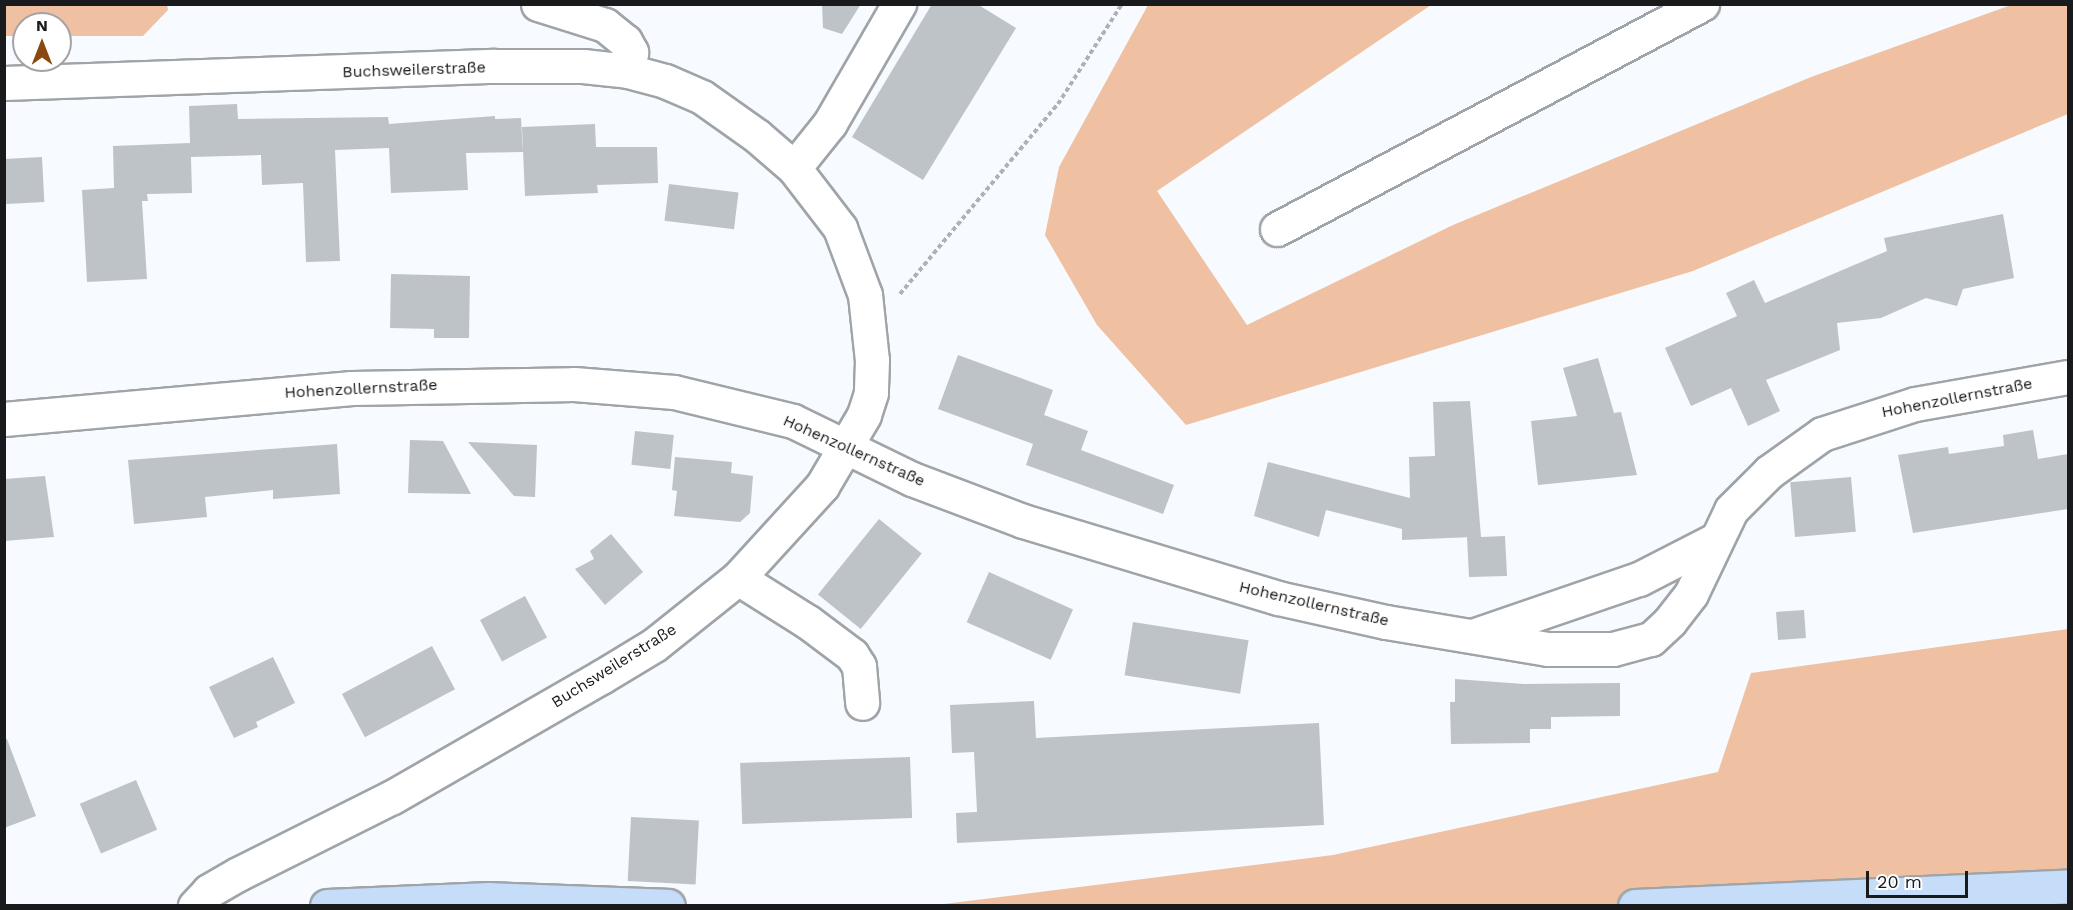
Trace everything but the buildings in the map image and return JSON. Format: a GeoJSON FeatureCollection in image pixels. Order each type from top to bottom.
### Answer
{"type":"FeatureCollection","features":[{"type":"Feature","properties":{"kind":"main road"},"geometry":{"type":"LineString","coordinates":[[1635,906],[2068,886]]}},
{"type":"Feature","properties":{"kind":"main road"},"geometry":{"type":"LineString","coordinates":[[327,906],[489,899],[668,906]]}},
{"type":"Feature","properties":{"kind":"street"},"geometry":{"type":"LineString","coordinates":[[538,4],[606,25],[625,41],[631,52],[628,71]]}},
{"type":"Feature","properties":{"kind":"street"},"geometry":{"type":"LineString","coordinates":[[794,168],[830,123],[899,4]]}},
{"type":"Feature","properties":{"kind":"street"},"geometry":{"type":"LineString","coordinates":[[1277,229],[1702,4]]}},
{"type":"Feature","properties":{"kind":"street","name":"Buchsweilerstraße"},"geometry":{"type":"LineString","coordinates":[[4,83],[495,66],[628,71],[665,81],[702,97],[757,136],[794,168],[840,228],[862,286],[870,328],[871,393],[849,447],[822,486],[738,578],[654,645],[392,797],[238,874],[209,891],[195,906]]}},
{"type":"Feature","properties":{"kind":"street","name":"Hohenzollernstraße"},"geometry":{"type":"LineString","coordinates":[[4,419],[352,388],[574,384],[674,392],[746,406],[793,421],[912,479],[1146,561],[1278,598],[1470,637],[1548,649],[1633,647],[1651,639],[1684,603],[1731,510],[1769,471],[1822,434],[1915,404],[2068,377]]}},
{"type":"Feature","properties":{"kind":"street"},"geometry":{"type":"LineString","coordinates":[[1470,637],[1639,579],[1715,540]]}},
{"type":"Feature","properties":{"kind":"street"},"geometry":{"type":"LineString","coordinates":[[738,578],[808,622],[852,656],[859,666],[862,704]]}},
{"type":"Feature","properties":{"kind":"path"},"geometry":{"type":"LineString","coordinates":[[870,328],[959,227],[1058,104],[1122,4]]}},
{"type":"Feature","properties":{"kind":"shaded area"},"geometry":{"type":"Polygon","coordinates":[[[167,4],[168,10],[143,36],[72,36],[72,12],[12,12],[12,36],[5,36],[5,5],[167,4]]]}},
{"type":"Feature","properties":{"kind":"shaded area"},"geometry":{"type":"Polygon","coordinates":[[[1148,5],[1431,5],[1157,191],[1247,325],[1453,225],[1811,77],[2011,5],[2068,5],[2068,114],[1693,271],[1186,425],[1097,325],[1045,235],[1059,167],[1148,5]]]}},
{"type":"Feature","properties":{"kind":"shaded area"},"geometry":{"type":"Polygon","coordinates":[[[2068,629],[2068,905],[928,906],[1333,855],[1718,772],[1751,673],[2068,629]]]}}]}
